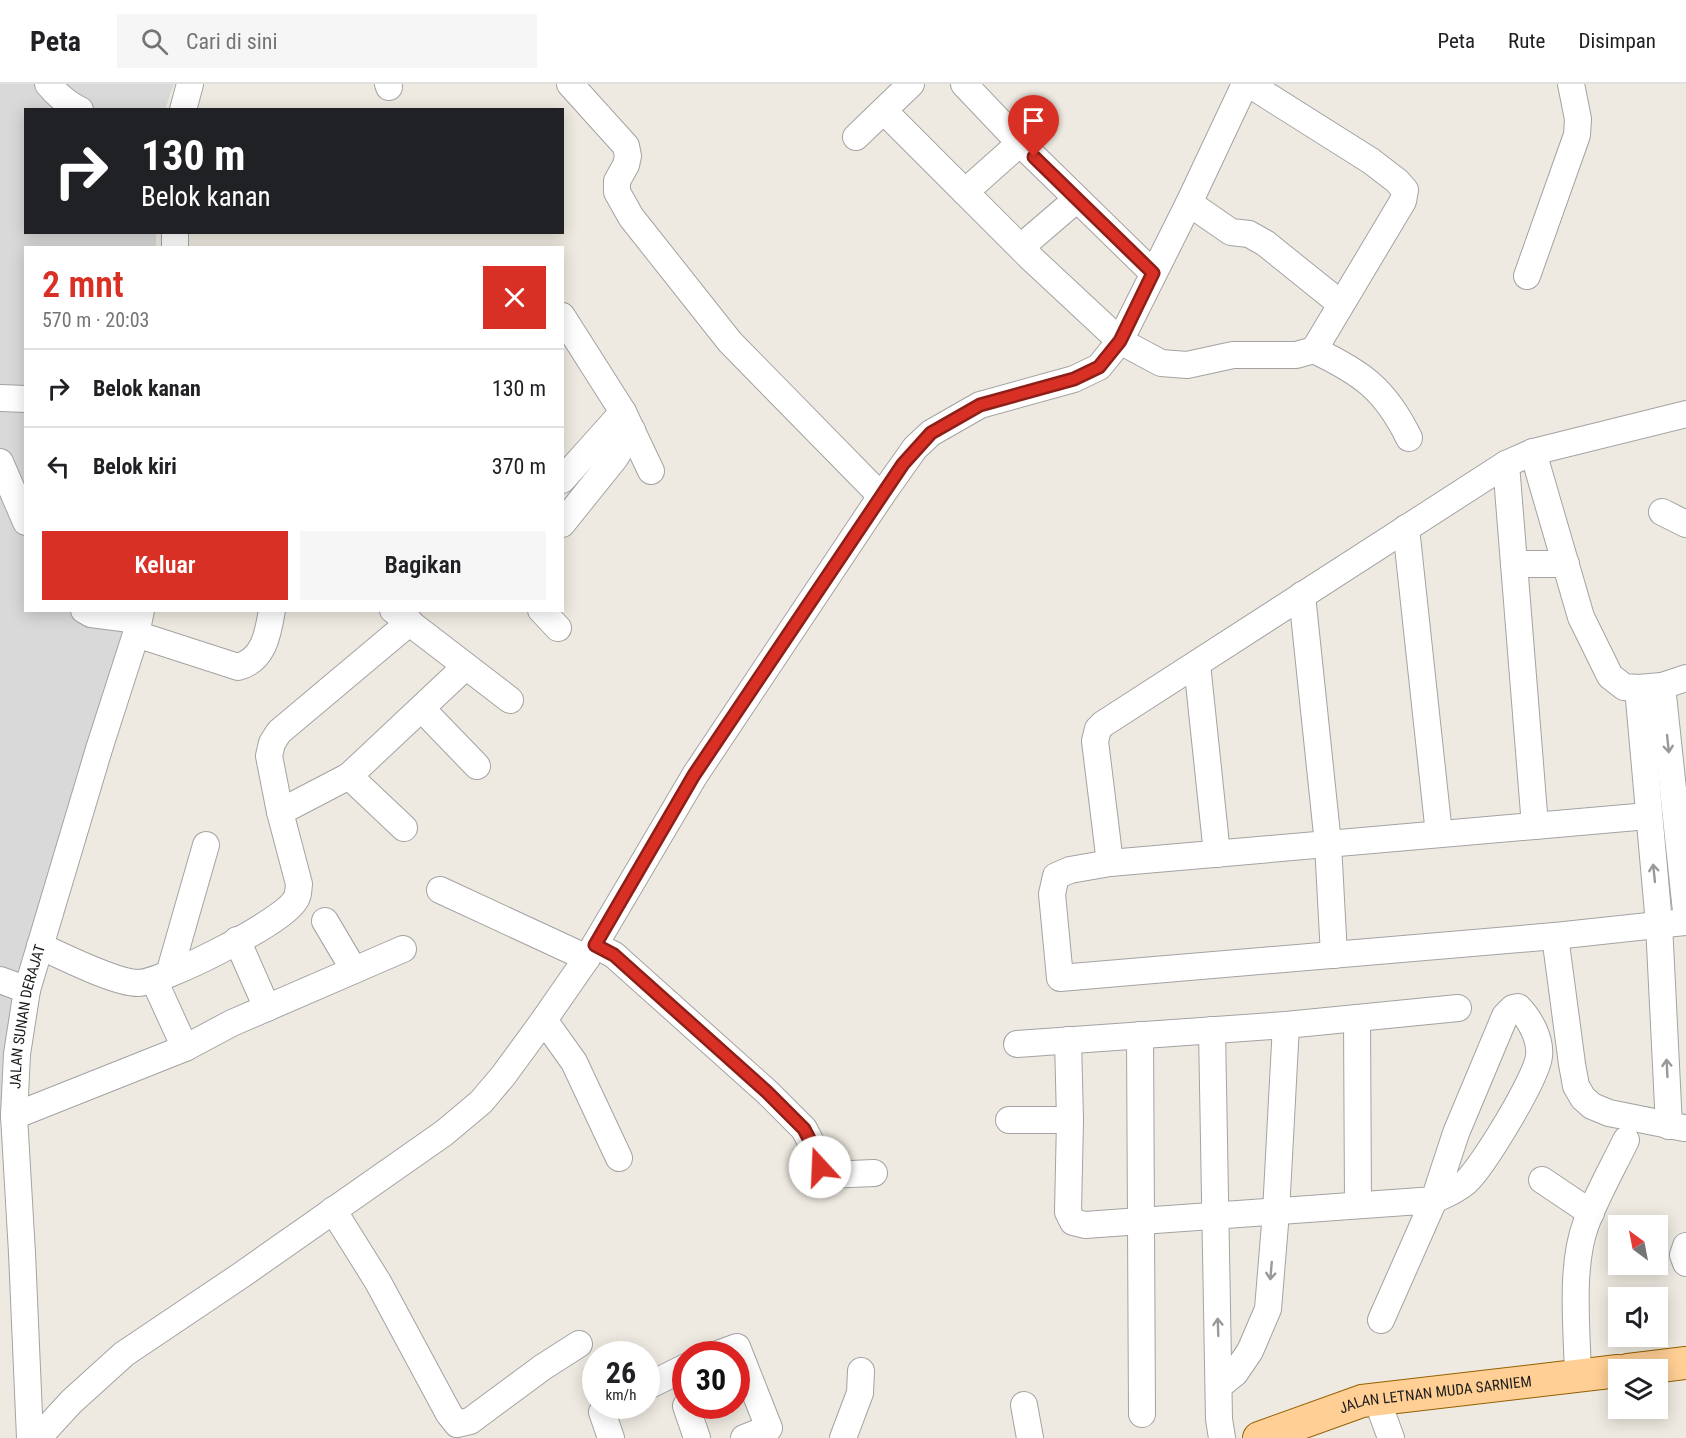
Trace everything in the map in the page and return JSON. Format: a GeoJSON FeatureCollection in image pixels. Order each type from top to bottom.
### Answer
{"type":"FeatureCollection","features":[{"type":"Feature","properties":{"kind":"main road"},"geometry":{"type":"LineString","coordinates":[[1668,1365],[1686,1363]]}},
{"type":"Feature","properties":{"kind":"main road","name":"JALAN LETNAN MUDA SARNIEM"},"geometry":{"type":"LineString","coordinates":[[1269,1436],[1362,1401],[1608,1372]]}},
{"type":"Feature","properties":{"kind":"street"},"geometry":{"type":"LineString","coordinates":[[48,84],[58,96],[76,108]]}},
{"type":"Feature","properties":{"kind":"street"},"geometry":{"type":"LineString","coordinates":[[184,108],[190,84]]}},
{"type":"Feature","properties":{"kind":"street"},"geometry":{"type":"LineString","coordinates":[[570,84],[626,146],[628,156],[617,181],[617,192],[631,217],[730,342],[881,496]]}},
{"type":"Feature","properties":{"kind":"street"},"geometry":{"type":"LineString","coordinates":[[856,137],[911,84]]}},
{"type":"Feature","properties":{"kind":"street"},"geometry":{"type":"LineString","coordinates":[[964,84],[1020,143],[1153,273]]}},
{"type":"Feature","properties":{"kind":"street"},"geometry":{"type":"LineString","coordinates":[[38,1438],[78,1395],[123,1354],[240,1276],[464,1117],[481,1102],[544,1020],[591,951],[694,775],[903,464],[931,433],[980,405],[1074,379],[1099,367],[1120,341],[1247,84],[1371,161],[1405,190],[1404,201],[1314,350]]}},
{"type":"Feature","properties":{"kind":"street"},"geometry":{"type":"LineString","coordinates":[[1527,276],[1577,135],[1578,119],[1571,84]]}},
{"type":"Feature","properties":{"kind":"street"},"geometry":{"type":"LineString","coordinates":[[884,111],[1120,341],[1161,363],[1170,365],[1186,365],[1233,355],[1296,354],[1314,350],[1359,373],[1377,389],[1398,415],[1409,438]]}},
{"type":"Feature","properties":{"kind":"street"},"geometry":{"type":"LineString","coordinates":[[965,192],[1020,143]]}},
{"type":"Feature","properties":{"kind":"street"},"geometry":{"type":"LineString","coordinates":[[1021,247],[1077,199]]}},
{"type":"Feature","properties":{"kind":"street"},"geometry":{"type":"LineString","coordinates":[[1188,203],[1231,232],[1249,234],[1265,243],[1341,304]]}},
{"type":"Feature","properties":{"kind":"street"},"geometry":{"type":"LineString","coordinates":[[564,322],[627,421],[651,471]]}},
{"type":"Feature","properties":{"kind":"street"},"geometry":{"type":"LineString","coordinates":[[0,398],[24,399]]}},
{"type":"Feature","properties":{"kind":"street"},"geometry":{"type":"LineString","coordinates":[[1110,863],[1095,741],[1098,729],[1103,724],[1506,464],[1533,452],[1686,414]]}},
{"type":"Feature","properties":{"kind":"street"},"geometry":{"type":"LineString","coordinates":[[564,521],[606,449],[627,421]]}},
{"type":"Feature","properties":{"kind":"street"},"geometry":{"type":"LineString","coordinates":[[564,479],[606,449]]}},
{"type":"Feature","properties":{"kind":"street"},"geometry":{"type":"LineString","coordinates":[[1533,452],[1581,617],[1610,676],[1624,687],[1650,687],[1686,678]]}},
{"type":"Feature","properties":{"kind":"street"},"geometry":{"type":"LineString","coordinates":[[0,462],[24,517]]}},
{"type":"Feature","properties":{"kind":"street"},"geometry":{"type":"LineString","coordinates":[[1506,464],[1536,826]]}},
{"type":"Feature","properties":{"kind":"street"},"geometry":{"type":"LineString","coordinates":[[1662,512],[1686,524]]}},
{"type":"Feature","properties":{"kind":"street"},"geometry":{"type":"LineString","coordinates":[[1406,528],[1439,834]]}},
{"type":"Feature","properties":{"kind":"street"},"geometry":{"type":"LineString","coordinates":[[1514,564],[1566,564]]}},
{"type":"Feature","properties":{"kind":"street"},"geometry":{"type":"LineString","coordinates":[[1302,595],[1328,844],[1334,955]]}},
{"type":"Feature","properties":{"kind":"street"},"geometry":{"type":"LineString","coordinates":[[88,612],[138,621],[238,667],[247,665],[256,657],[267,636],[272,612]]}},
{"type":"Feature","properties":{"kind":"street"},"geometry":{"type":"LineString","coordinates":[[40,946],[103,974],[136,983],[161,977],[237,940],[284,913],[298,895],[299,885],[280,812],[269,756],[272,743],[279,732],[402,616],[510,700]]}},
{"type":"Feature","properties":{"kind":"street","name":"JALAN SUNAN DERAJAT"},"geometry":{"type":"LineString","coordinates":[[30,1438],[14,1116],[17,1054],[27,990],[138,621]]}},
{"type":"Feature","properties":{"kind":"street"},"geometry":{"type":"LineString","coordinates":[[1197,664],[1217,854]]}},
{"type":"Feature","properties":{"kind":"street"},"geometry":{"type":"LineString","coordinates":[[280,812],[349,776],[465,667]]}},
{"type":"Feature","properties":{"kind":"street"},"geometry":{"type":"LineString","coordinates":[[1650,687],[1679,784],[1685,896]]}},
{"type":"Feature","properties":{"kind":"street"},"geometry":{"type":"LineString","coordinates":[[1555,936],[1576,1086],[1592,1106],[1609,1113],[1678,1127],[1648,816],[1650,687]]}},
{"type":"Feature","properties":{"kind":"street"},"geometry":{"type":"LineString","coordinates":[[422,709],[477,766]]}},
{"type":"Feature","properties":{"kind":"street"},"geometry":{"type":"LineString","coordinates":[[349,776],[404,828]]}},
{"type":"Feature","properties":{"kind":"street"},"geometry":{"type":"LineString","coordinates":[[1648,816],[1110,863],[1070,870],[1056,876],[1053,894],[1059,978],[1555,936],[1686,922]]}},
{"type":"Feature","properties":{"kind":"street"},"geometry":{"type":"LineString","coordinates":[[185,1048],[161,977],[206,845]]}},
{"type":"Feature","properties":{"kind":"street"},"geometry":{"type":"LineString","coordinates":[[440,890],[591,951],[614,955],[767,1092],[804,1129],[816,1152],[820,1167],[828,1175],[874,1173]]}},
{"type":"Feature","properties":{"kind":"street"},"geometry":{"type":"LineString","coordinates":[[325,921],[354,970]]}},
{"type":"Feature","properties":{"kind":"street"},"geometry":{"type":"LineString","coordinates":[[237,940],[267,1008]]}},
{"type":"Feature","properties":{"kind":"street"},"geometry":{"type":"LineString","coordinates":[[14,1116],[185,1048],[232,1023],[403,949]]}},
{"type":"Feature","properties":{"kind":"street"},"geometry":{"type":"LineString","coordinates":[[0,980],[27,990]]}},
{"type":"Feature","properties":{"kind":"street"},"geometry":{"type":"LineString","coordinates":[[1068,1040],[1070,1120],[1068,1212],[1072,1222],[1085,1225],[1276,1212],[1434,1200],[1465,1183],[1490,1150],[1530,1084],[1537,1066],[1540,1055],[1532,1025],[1518,1007],[1509,1010],[1505,1016],[1456,1133],[1434,1200],[1381,1320]]}},
{"type":"Feature","properties":{"kind":"street"},"geometry":{"type":"LineString","coordinates":[[1017,1044],[1286,1025],[1458,1008]]}},
{"type":"Feature","properties":{"kind":"street"},"geometry":{"type":"LineString","coordinates":[[1357,1018],[1358,1205]]}},
{"type":"Feature","properties":{"kind":"street"},"geometry":{"type":"LineString","coordinates":[[544,1020],[574,1062],[619,1158]]}},
{"type":"Feature","properties":{"kind":"street"},"geometry":{"type":"LineString","coordinates":[[1220,1385],[1235,1373],[1250,1352],[1268,1309],[1276,1212],[1286,1025]]}},
{"type":"Feature","properties":{"kind":"street"},"geometry":{"type":"LineString","coordinates":[[1212,1030],[1219,1419],[1222,1438]]}},
{"type":"Feature","properties":{"kind":"street"},"geometry":{"type":"LineString","coordinates":[[1140,1035],[1142,1414]]}},
{"type":"Feature","properties":{"kind":"street"},"geometry":{"type":"LineString","coordinates":[[1010,1120],[1070,1120]]}},
{"type":"Feature","properties":{"kind":"street"},"geometry":{"type":"LineString","coordinates":[[1456,1133],[1490,1150]]}},
{"type":"Feature","properties":{"kind":"street"},"geometry":{"type":"LineString","coordinates":[[1578,1376],[1576,1288],[1581,1241],[1586,1222],[1626,1140]]}},
{"type":"Feature","properties":{"kind":"street"},"geometry":{"type":"LineString","coordinates":[[1542,1180],[1591,1213]]}},
{"type":"Feature","properties":{"kind":"street"},"geometry":{"type":"LineString","coordinates":[[333,1210],[378,1282],[449,1414],[457,1424],[470,1421],[543,1367],[579,1344]]}},
{"type":"Feature","properties":{"kind":"street"},"geometry":{"type":"LineString","coordinates":[[1686,1246],[1683,1255],[1686,1263]]}},
{"type":"Feature","properties":{"kind":"street"},"geometry":{"type":"LineString","coordinates":[[843,1438],[860,1393],[861,1371]]}},
{"type":"Feature","properties":{"kind":"street"},"geometry":{"type":"LineString","coordinates":[[744,1438],[769,1428],[750,1380]]}},
{"type":"Feature","properties":{"kind":"street"},"geometry":{"type":"LineString","coordinates":[[1377,1400],[1391,1438]]}},
{"type":"Feature","properties":{"kind":"street"},"geometry":{"type":"LineString","coordinates":[[1024,1405],[1030,1438]]}},
{"type":"Feature","properties":{"kind":"street"},"geometry":{"type":"LineString","coordinates":[[604,1419],[611,1438]]}},
{"type":"Feature","properties":{"kind":"street"},"geometry":{"type":"LineString","coordinates":[[691,1419],[697,1438]]}},
{"type":"Feature","properties":{"kind":"shaded area"},"geometry":{"type":"Polygon","coordinates":[[[0,84],[174,84],[165,108],[24,108],[24,234],[156,234],[156,246],[24,246],[24,612],[141,612],[7,1058],[0,1120],[0,84]]]}},
{"type":"Feature","properties":{"kind":"route"},"geometry":{"type":"LineString","coordinates":[[820,1167],[816,1152],[804,1129],[767,1092],[614,955],[595,945],[694,775],[915,448],[931,433],[980,405],[1074,379],[1099,367],[1120,341],[1153,273],[1034,157]]}}]}
